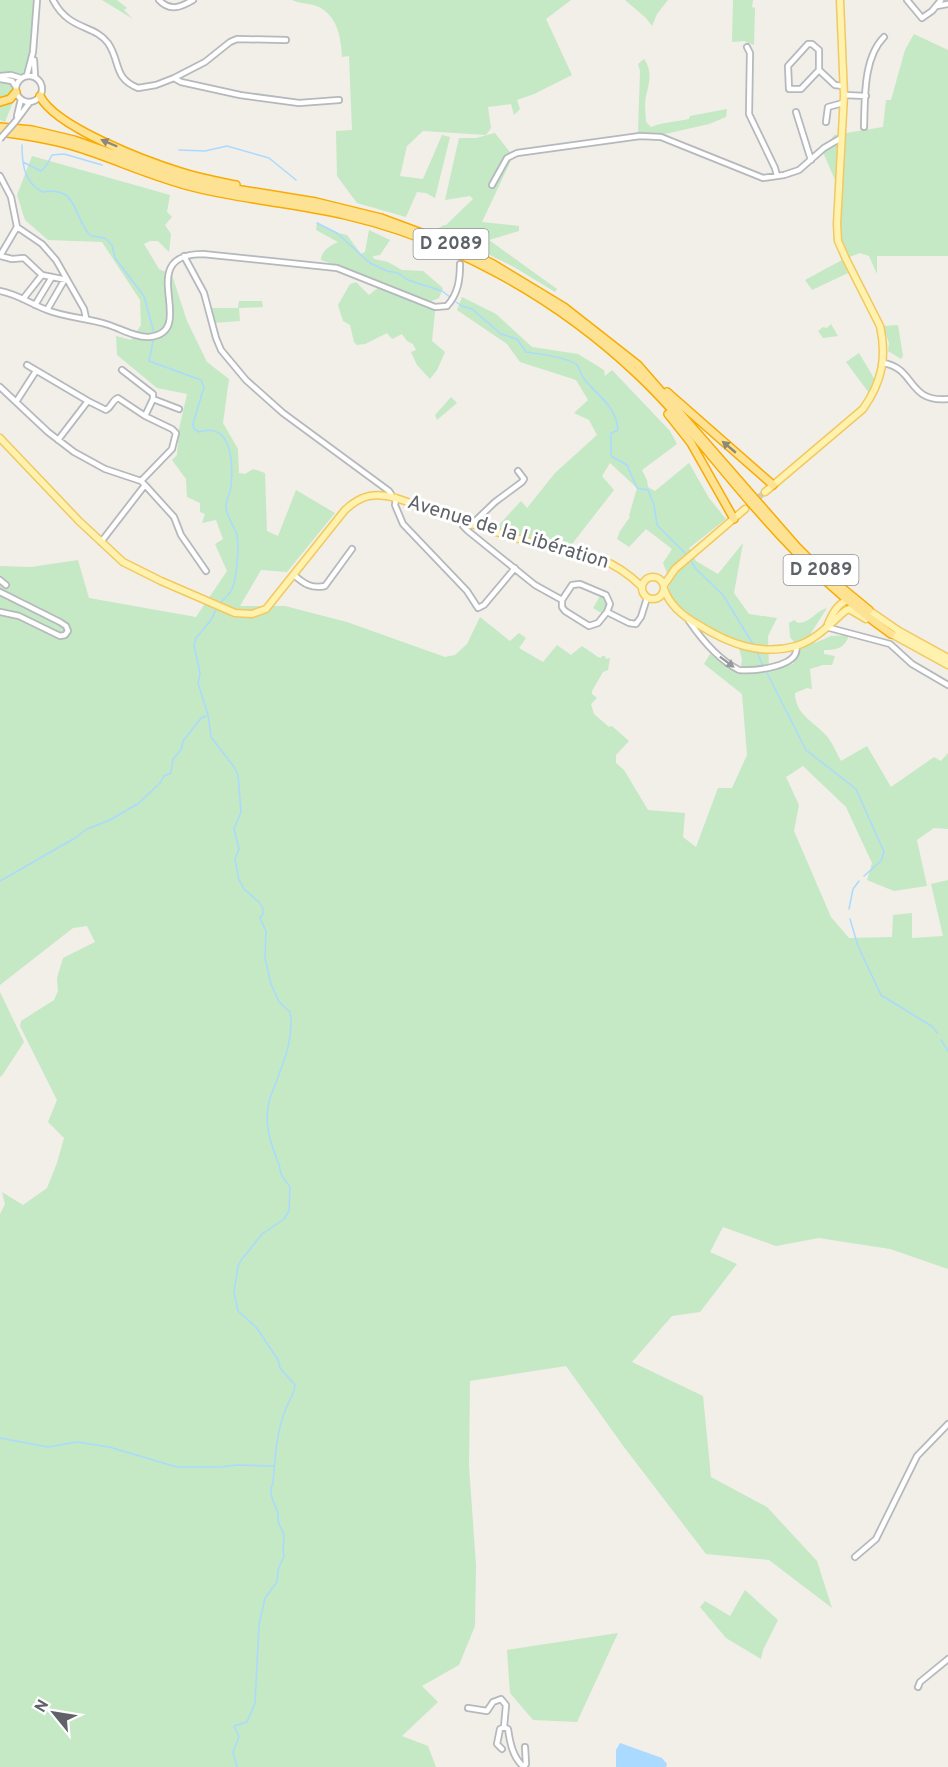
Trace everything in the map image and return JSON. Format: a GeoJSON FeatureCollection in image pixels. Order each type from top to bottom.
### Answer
{"type":"FeatureCollection","features":[{"type":"Feature","properties":{"kind":"highway"},"geometry":{"type":"LineString","coordinates":[[0,102],[18,93]]}},
{"type":"Feature","properties":{"kind":"highway"},"geometry":{"type":"LineString","coordinates":[[40,96],[48,107],[73,126],[157,163],[198,177],[285,197]]}},
{"type":"Feature","properties":{"kind":"highway","name":"D 2089"},"geometry":{"type":"LineString","coordinates":[[0,127],[32,130],[74,140],[193,182],[338,207],[381,218],[454,245],[525,282],[564,308],[638,365],[797,547],[819,569],[869,610]]}},
{"type":"Feature","properties":{"kind":"highway","name":"D 2089"},"geometry":{"type":"LineString","coordinates":[[0,132],[71,145],[191,187],[336,213],[379,224],[419,237],[463,256],[522,287],[589,333],[637,374],[794,551],[846,600],[891,634]]}},
{"type":"Feature","properties":{"kind":"highway"},"geometry":{"type":"LineString","coordinates":[[638,365],[774,485]]}},
{"type":"Feature","properties":{"kind":"highway"},"geometry":{"type":"LineString","coordinates":[[637,374],[691,443],[734,519]]}},
{"type":"Feature","properties":{"kind":"main road"},"geometry":{"type":"LineString","coordinates":[[765,492],[863,409],[874,392],[883,363],[883,339],[880,326],[838,241],[844,94],[840,0]]}},
{"type":"Feature","properties":{"kind":"main road","name":"Avenue de la Libération"},"geometry":{"type":"LineString","coordinates":[[1,440],[116,556],[131,567],[235,613],[252,614],[266,609],[354,502],[363,496],[376,494],[393,497],[521,540],[596,556],[629,574],[641,586]]}},
{"type":"Feature","properties":{"kind":"main road"},"geometry":{"type":"LineString","coordinates":[[656,599],[661,596],[675,569],[745,509]]}},
{"type":"Feature","properties":{"kind":"main road"},"geometry":{"type":"LineString","coordinates":[[675,569],[647,578],[641,586],[647,598],[656,599],[718,637],[746,647],[766,650],[795,646],[812,639],[844,610],[849,609],[891,634]]}},
{"type":"Feature","properties":{"kind":"main road","name":"Avenue de la Libération"},"geometry":{"type":"LineString","coordinates":[[629,574],[647,578]]}},
{"type":"Feature","properties":{"kind":"main road"},"geometry":{"type":"LineString","coordinates":[[656,576],[660,578],[669,599],[679,612]]}},
{"type":"Feature","properties":{"kind":"main road"},"geometry":{"type":"LineString","coordinates":[[826,627],[836,609],[846,600],[851,600],[869,610]]}},
{"type":"Feature","properties":{"kind":"main road","name":"D 2089"},"geometry":{"type":"LineString","coordinates":[[869,610],[899,631],[948,658]]}},
{"type":"Feature","properties":{"kind":"main road","name":"D 2089"},"geometry":{"type":"LineString","coordinates":[[891,634],[948,665]]}},
{"type":"Feature","properties":{"kind":"street"},"geometry":{"type":"LineString","coordinates":[[0,139],[30,102],[40,96],[42,84],[35,76],[33,52],[37,0]]}},
{"type":"Feature","properties":{"kind":"street"},"geometry":{"type":"LineString","coordinates":[[53,0],[65,17],[95,33],[108,43],[118,71],[128,83],[138,88],[174,78],[205,62],[237,39],[286,40]]}},
{"type":"Feature","properties":{"kind":"street"},"geometry":{"type":"LineString","coordinates":[[159,0],[168,7],[178,8],[193,0]]}},
{"type":"Feature","properties":{"kind":"street"},"geometry":{"type":"LineString","coordinates":[[907,0],[922,18],[927,16],[941,0]]}},
{"type":"Feature","properties":{"kind":"street"},"geometry":{"type":"LineString","coordinates":[[937,6],[948,4]]}},
{"type":"Feature","properties":{"kind":"street"},"geometry":{"type":"LineString","coordinates":[[864,127],[866,96],[873,56],[878,43],[884,37]]}},
{"type":"Feature","properties":{"kind":"street"},"geometry":{"type":"LineString","coordinates":[[819,70],[801,89],[789,89],[788,66],[808,44],[812,44],[819,50],[819,70],[835,85],[843,86]]}},
{"type":"Feature","properties":{"kind":"street"},"geometry":{"type":"LineString","coordinates":[[747,47],[750,53],[749,114],[777,176]]}},
{"type":"Feature","properties":{"kind":"street"},"geometry":{"type":"LineString","coordinates":[[15,122],[18,93],[33,52]]}},
{"type":"Feature","properties":{"kind":"street"},"geometry":{"type":"LineString","coordinates":[[0,78],[11,75],[35,76]]}},
{"type":"Feature","properties":{"kind":"street"},"geometry":{"type":"LineString","coordinates":[[0,78],[12,81],[18,93],[30,102]]}},
{"type":"Feature","properties":{"kind":"street"},"geometry":{"type":"LineString","coordinates":[[174,78],[181,82],[240,95],[299,103],[339,100]]}},
{"type":"Feature","properties":{"kind":"street"},"geometry":{"type":"LineString","coordinates":[[844,94],[866,96]]}},
{"type":"Feature","properties":{"kind":"street"},"geometry":{"type":"LineString","coordinates":[[826,122],[828,107],[843,103]]}},
{"type":"Feature","properties":{"kind":"street"},"geometry":{"type":"LineString","coordinates":[[796,111],[811,160]]}},
{"type":"Feature","properties":{"kind":"street"},"geometry":{"type":"LineString","coordinates":[[492,185],[507,158],[517,153],[640,136],[661,137],[763,178],[799,170],[841,138]]}},
{"type":"Feature","properties":{"kind":"street"},"geometry":{"type":"LineString","coordinates":[[0,176],[11,197],[17,226],[0,256],[12,259],[24,258],[42,274],[66,280]]}},
{"type":"Feature","properties":{"kind":"street"},"geometry":{"type":"LineString","coordinates":[[17,226],[42,244],[56,260],[84,309],[86,318]]}},
{"type":"Feature","properties":{"kind":"street"},"geometry":{"type":"LineString","coordinates":[[0,291],[46,310],[86,318],[148,337],[166,328],[171,318],[167,276],[173,263],[184,256],[203,254],[337,268],[435,308],[447,306],[456,296],[460,264]]}},
{"type":"Feature","properties":{"kind":"street"},"geometry":{"type":"LineString","coordinates":[[184,256],[204,293],[221,350],[238,371],[283,413],[392,494],[403,524],[466,591],[478,608],[484,605],[515,568]]}},
{"type":"Feature","properties":{"kind":"street"},"geometry":{"type":"LineString","coordinates":[[23,299],[42,274]]}},
{"type":"Feature","properties":{"kind":"street"},"geometry":{"type":"LineString","coordinates":[[35,304],[52,277]]}},
{"type":"Feature","properties":{"kind":"street"},"geometry":{"type":"LineString","coordinates":[[46,310],[66,280]]}},
{"type":"Feature","properties":{"kind":"street"},"geometry":{"type":"LineString","coordinates":[[883,363],[902,370],[912,385],[925,396],[948,399]]}},
{"type":"Feature","properties":{"kind":"street"},"geometry":{"type":"LineString","coordinates":[[27,365],[106,410],[110,408],[114,399],[118,398],[176,433],[172,449],[143,483],[101,542]]}},
{"type":"Feature","properties":{"kind":"street"},"geometry":{"type":"LineString","coordinates":[[16,402],[36,370]]}},
{"type":"Feature","properties":{"kind":"street"},"geometry":{"type":"LineString","coordinates":[[122,370],[153,394],[145,416]]}},
{"type":"Feature","properties":{"kind":"street"},"geometry":{"type":"LineString","coordinates":[[0,387],[74,452],[105,469],[143,483],[174,517],[181,535],[206,571]]}},
{"type":"Feature","properties":{"kind":"street"},"geometry":{"type":"LineString","coordinates":[[153,399],[178,409]]}},
{"type":"Feature","properties":{"kind":"street"},"geometry":{"type":"LineString","coordinates":[[58,440],[88,401]]}},
{"type":"Feature","properties":{"kind":"street"},"geometry":{"type":"LineString","coordinates":[[468,531],[472,524],[495,502],[522,482],[524,478],[518,471]]}},
{"type":"Feature","properties":{"kind":"street"},"geometry":{"type":"LineString","coordinates":[[464,521],[463,526],[468,531],[535,585],[562,600]]}},
{"type":"Feature","properties":{"kind":"street"},"geometry":{"type":"LineString","coordinates":[[294,575],[302,583],[314,588],[325,586],[352,549]]}},
{"type":"Feature","properties":{"kind":"street"},"geometry":{"type":"LineString","coordinates":[[0,580],[6,585]]}},
{"type":"Feature","properties":{"kind":"street"},"geometry":{"type":"LineString","coordinates":[[580,584],[606,595],[610,604],[607,612],[598,623],[589,626],[562,608],[562,600],[572,585],[580,584]]}},
{"type":"Feature","properties":{"kind":"street"},"geometry":{"type":"LineString","coordinates":[[0,592],[60,622],[66,626],[68,631],[65,635],[60,636],[19,616],[0,612]]}},
{"type":"Feature","properties":{"kind":"street"},"geometry":{"type":"LineString","coordinates":[[607,612],[636,624],[641,617],[647,598]]}},
{"type":"Feature","properties":{"kind":"street"},"geometry":{"type":"LineString","coordinates":[[688,619],[696,632],[718,655],[739,670],[789,662],[797,652],[795,646]]}},
{"type":"Feature","properties":{"kind":"street"},"geometry":{"type":"LineString","coordinates":[[826,627],[890,644],[912,664],[948,685]]}},
{"type":"Feature","properties":{"kind":"street"},"geometry":{"type":"LineString","coordinates":[[855,1557],[876,1539],[917,1456],[948,1424]]}},
{"type":"Feature","properties":{"kind":"street"},"geometry":{"type":"LineString","coordinates":[[919,1685],[948,1659]]}},
{"type":"Feature","properties":{"kind":"street"},"geometry":{"type":"LineString","coordinates":[[468,1708],[487,1711],[493,1702],[501,1699],[506,1706],[504,1727],[500,1730],[496,1744],[502,1749]]}},
{"type":"Feature","properties":{"kind":"street"},"geometry":{"type":"LineString","coordinates":[[504,1727],[508,1729],[511,1748],[524,1767],[526,1764],[525,1747]]}},
{"type":"Feature","properties":{"kind":"green space"},"geometry":{"type":"Polygon","coordinates":[[[0,0],[33,0],[28,65],[5,122],[0,120],[0,0]]]}},
{"type":"Feature","properties":{"kind":"green space"},"geometry":{"type":"Polygon","coordinates":[[[102,0],[117,0],[127,8],[124,10],[133,19],[102,0]]]}},
{"type":"Feature","properties":{"kind":"green space"},"geometry":{"type":"Polygon","coordinates":[[[292,0],[571,0],[546,19],[572,75],[517,100],[520,109],[514,115],[511,104],[488,107],[491,128],[486,135],[423,131],[407,146],[400,176],[423,179],[442,135],[450,137],[435,198],[426,193],[417,192],[406,217],[357,203],[337,176],[336,131],[352,130],[349,56],[342,57],[337,29],[325,11],[316,6],[292,0]]]}},
{"type":"Feature","properties":{"kind":"green space"},"geometry":{"type":"Polygon","coordinates":[[[625,0],[668,0],[657,14],[652,26],[625,0]]]}},
{"type":"Feature","properties":{"kind":"green space"},"geometry":{"type":"Polygon","coordinates":[[[733,0],[753,0],[752,7],[755,8],[754,45],[744,41],[732,42],[733,0]]]}},
{"type":"Feature","properties":{"kind":"green space"},"geometry":{"type":"Polygon","coordinates":[[[914,34],[948,50],[948,256],[877,256],[877,274],[869,256],[860,253],[842,260],[833,237],[835,180],[823,152],[834,135],[883,127],[886,100],[891,100],[905,50],[914,34]]]}},
{"type":"Feature","properties":{"kind":"green space"},"geometry":{"type":"Polygon","coordinates":[[[644,59],[649,73],[645,102],[646,122],[651,127],[727,109],[726,117],[709,124],[665,134],[638,132],[640,71],[638,64],[644,59]]]}},
{"type":"Feature","properties":{"kind":"green space"},"geometry":{"type":"Polygon","coordinates":[[[495,133],[513,156],[482,222],[519,226],[519,231],[489,240],[557,289],[555,292],[514,267],[437,229],[446,225],[473,199],[470,196],[445,200],[459,138],[476,138],[495,133]]]}},
{"type":"Feature","properties":{"kind":"green space"},"geometry":{"type":"Polygon","coordinates":[[[32,156],[170,195],[167,212],[172,217],[165,225],[171,234],[169,252],[158,241],[144,244],[159,269],[172,275],[187,321],[207,362],[229,379],[223,423],[238,449],[239,473],[245,474],[253,469],[265,473],[267,531],[278,536],[296,490],[335,513],[287,572],[261,570],[240,606],[285,606],[347,622],[445,657],[455,655],[467,644],[480,617],[510,641],[519,633],[526,638],[519,648],[543,662],[557,645],[571,655],[582,646],[598,657],[610,658],[608,670],[603,672],[592,691],[597,698],[591,704],[594,714],[629,741],[616,755],[616,763],[624,770],[648,810],[685,813],[683,837],[696,847],[718,788],[732,788],[747,755],[742,694],[704,664],[710,654],[740,674],[742,659],[737,641],[691,615],[668,592],[670,581],[663,563],[672,549],[646,529],[629,547],[617,539],[630,517],[637,488],[610,463],[602,476],[614,490],[565,553],[560,555],[529,546],[496,528],[521,501],[527,508],[555,473],[597,435],[589,420],[574,413],[588,400],[576,380],[520,362],[507,344],[457,310],[462,297],[496,314],[532,347],[578,354],[604,370],[605,376],[612,370],[670,431],[677,444],[642,470],[648,487],[655,491],[689,463],[709,498],[726,519],[689,548],[696,561],[718,574],[743,543],[734,593],[749,614],[777,618],[768,636],[769,669],[793,664],[800,650],[790,637],[789,623],[794,620],[798,623],[806,621],[827,608],[811,633],[815,643],[831,636],[849,635],[840,647],[824,650],[824,654],[835,656],[832,665],[810,669],[812,689],[807,688],[795,693],[799,708],[829,739],[841,761],[867,746],[891,787],[934,757],[941,761],[948,753],[948,829],[934,828],[917,840],[927,886],[894,891],[867,880],[872,863],[846,807],[803,766],[786,777],[799,805],[794,831],[831,917],[849,938],[892,937],[893,915],[912,913],[912,938],[943,936],[931,884],[948,880],[948,1269],[890,1249],[819,1238],[776,1246],[723,1227],[710,1252],[737,1264],[700,1312],[672,1316],[632,1362],[703,1396],[711,1477],[767,1507],[817,1561],[832,1608],[769,1560],[706,1554],[624,1447],[566,1366],[470,1381],[469,1466],[476,1565],[475,1626],[459,1665],[422,1686],[438,1702],[402,1736],[428,1746],[436,1767],[0,1767],[0,1214],[5,1204],[2,1192],[23,1205],[47,1188],[64,1138],[48,1122],[57,1100],[20,1026],[21,1021],[54,1000],[58,991],[57,978],[63,958],[95,942],[87,926],[73,928],[0,985],[0,566],[31,567],[78,560],[89,598],[196,617],[227,571],[215,544],[223,539],[216,520],[202,523],[205,514],[200,512],[200,503],[187,497],[186,479],[172,460],[177,455],[179,429],[187,394],[157,388],[117,355],[116,336],[131,340],[141,325],[140,300],[102,242],[48,240],[25,220],[17,195],[32,156]]]}},
{"type":"Feature","properties":{"kind":"green space"},"geometry":{"type":"Polygon","coordinates":[[[317,223],[334,232],[347,235],[361,254],[365,252],[369,230],[390,240],[380,255],[373,256],[374,259],[388,262],[402,270],[423,271],[443,288],[439,298],[429,302],[435,312],[432,341],[445,352],[430,379],[417,365],[411,352],[416,350],[413,344],[407,341],[402,334],[392,339],[387,333],[365,344],[357,345],[354,342],[350,325],[343,321],[338,305],[350,284],[356,282],[369,295],[380,286],[353,271],[321,260],[325,251],[338,242],[316,230],[317,223]]]}},
{"type":"Feature","properties":{"kind":"green space"},"geometry":{"type":"Polygon","coordinates":[[[842,260],[848,273],[812,290],[805,280],[842,260]]]}},
{"type":"Feature","properties":{"kind":"green space"},"geometry":{"type":"Polygon","coordinates":[[[239,301],[262,301],[263,307],[239,308],[240,321],[214,323],[210,308],[238,308],[239,301]]]}},
{"type":"Feature","properties":{"kind":"green space"},"geometry":{"type":"Polygon","coordinates":[[[831,324],[838,336],[823,338],[818,331],[831,324]]]}},
{"type":"Feature","properties":{"kind":"green space"},"geometry":{"type":"Polygon","coordinates":[[[898,325],[903,356],[901,359],[888,351],[889,343],[883,326],[898,325]]]}},
{"type":"Feature","properties":{"kind":"green space"},"geometry":{"type":"Polygon","coordinates":[[[859,353],[875,380],[869,393],[846,362],[859,353]]]}},
{"type":"Feature","properties":{"kind":"green space"},"geometry":{"type":"Polygon","coordinates":[[[451,397],[457,403],[437,420],[435,415],[451,397]]]}},
{"type":"Feature","properties":{"kind":"green space"},"geometry":{"type":"Polygon","coordinates":[[[603,591],[607,592],[612,600],[603,614],[593,608],[603,591]]]}},
{"type":"Feature","properties":{"kind":"green space"},"geometry":{"type":"Polygon","coordinates":[[[0,992],[24,1042],[1,1077],[0,1076],[0,992]]]}},
{"type":"Feature","properties":{"kind":"green space"},"geometry":{"type":"Polygon","coordinates":[[[745,1590],[778,1620],[761,1659],[726,1638],[700,1607],[705,1601],[730,1616],[745,1590]]]}},
{"type":"Feature","properties":{"kind":"green space"},"geometry":{"type":"Polygon","coordinates":[[[618,1633],[577,1722],[533,1720],[510,1693],[507,1650],[618,1633]]]}},
{"type":"Feature","properties":{"kind":"water"},"geometry":{"type":"Polygon","coordinates":[[[620,1743],[662,1758],[667,1764],[666,1767],[616,1767],[616,1750],[620,1743]]]}},
{"type":"Feature","properties":{"kind":"waterway"},"geometry":{"type":"LineString","coordinates":[[22,145],[25,172],[32,184],[43,192],[54,191],[68,197],[88,233],[105,238],[112,245],[115,258],[144,296],[154,333]]}},
{"type":"Feature","properties":{"kind":"waterway"},"geometry":{"type":"LineString","coordinates":[[179,150],[205,151],[227,146],[269,158],[296,180]]}},
{"type":"Feature","properties":{"kind":"waterway"},"geometry":{"type":"LineString","coordinates":[[23,162],[41,171],[52,155],[64,154],[102,165]]}},
{"type":"Feature","properties":{"kind":"waterway"},"geometry":{"type":"LineString","coordinates":[[317,223],[337,233],[370,263],[387,271],[398,273],[408,280],[442,291],[450,297]]}},
{"type":"Feature","properties":{"kind":"waterway"},"geometry":{"type":"LineString","coordinates":[[456,302],[472,309],[501,334],[517,339],[526,352],[559,358],[576,364],[584,378],[614,414],[618,430],[611,433],[611,456],[627,465],[637,488],[648,490],[654,505],[657,525],[686,554]]}},
{"type":"Feature","properties":{"kind":"waterway"},"geometry":{"type":"LineString","coordinates":[[154,337],[149,361],[201,380],[204,387],[193,424],[194,429],[199,432],[210,430],[219,433],[225,439],[231,457],[232,478],[226,509],[237,535],[238,554],[234,584],[220,603]]}},
{"type":"Feature","properties":{"kind":"waterway"},"geometry":{"type":"LineString","coordinates":[[691,561],[696,569],[723,595],[753,644]]}},
{"type":"Feature","properties":{"kind":"waterway"},"geometry":{"type":"LineString","coordinates":[[217,607],[211,620],[196,638],[194,645],[200,673],[198,683],[208,715],[211,737],[238,775],[241,812],[234,829],[239,849],[235,859],[239,880],[244,889],[259,902],[263,909],[260,918],[266,931],[265,958],[271,984],[279,1002],[290,1012],[291,1023],[289,1045],[270,1098],[267,1114],[272,1147],[282,1176],[290,1187],[289,1211],[284,1219],[262,1234],[242,1259],[238,1266],[234,1292],[238,1311],[256,1327],[278,1360],[280,1368],[295,1385],[280,1429],[271,1490],[278,1512],[278,1522],[284,1535],[284,1556],[278,1570],[277,1582],[265,1598],[259,1625],[255,1703],[247,1722],[234,1726],[239,1737],[233,1752],[237,1767]]}},
{"type":"Feature","properties":{"kind":"waterway"},"geometry":{"type":"LineString","coordinates":[[757,652],[763,666]]}},
{"type":"Feature","properties":{"kind":"waterway"},"geometry":{"type":"LineString","coordinates":[[766,671],[806,750],[856,789],[884,852],[881,861],[864,876]]}},
{"type":"Feature","properties":{"kind":"waterway"},"geometry":{"type":"LineString","coordinates":[[0,881],[87,829],[110,820],[139,803],[160,783],[164,776],[171,773],[173,759],[181,750],[183,741],[201,718],[206,716]]}},
{"type":"Feature","properties":{"kind":"waterway"},"geometry":{"type":"LineString","coordinates":[[849,909],[853,889],[859,881]]}},
{"type":"Feature","properties":{"kind":"waterway"},"geometry":{"type":"LineString","coordinates":[[850,919],[858,946],[881,995],[933,1027],[937,1033]]}},
{"type":"Feature","properties":{"kind":"waterway"},"geometry":{"type":"LineString","coordinates":[[941,1040],[948,1051]]}},
{"type":"Feature","properties":{"kind":"waterway"},"geometry":{"type":"LineString","coordinates":[[0,1438],[48,1447],[77,1442],[109,1447],[177,1467],[273,1466]]}},
{"type":"Feature","properties":{"kind":"tunnel"},"geometry":{"type":"LineString","coordinates":[[745,509],[765,492]]}}]}
